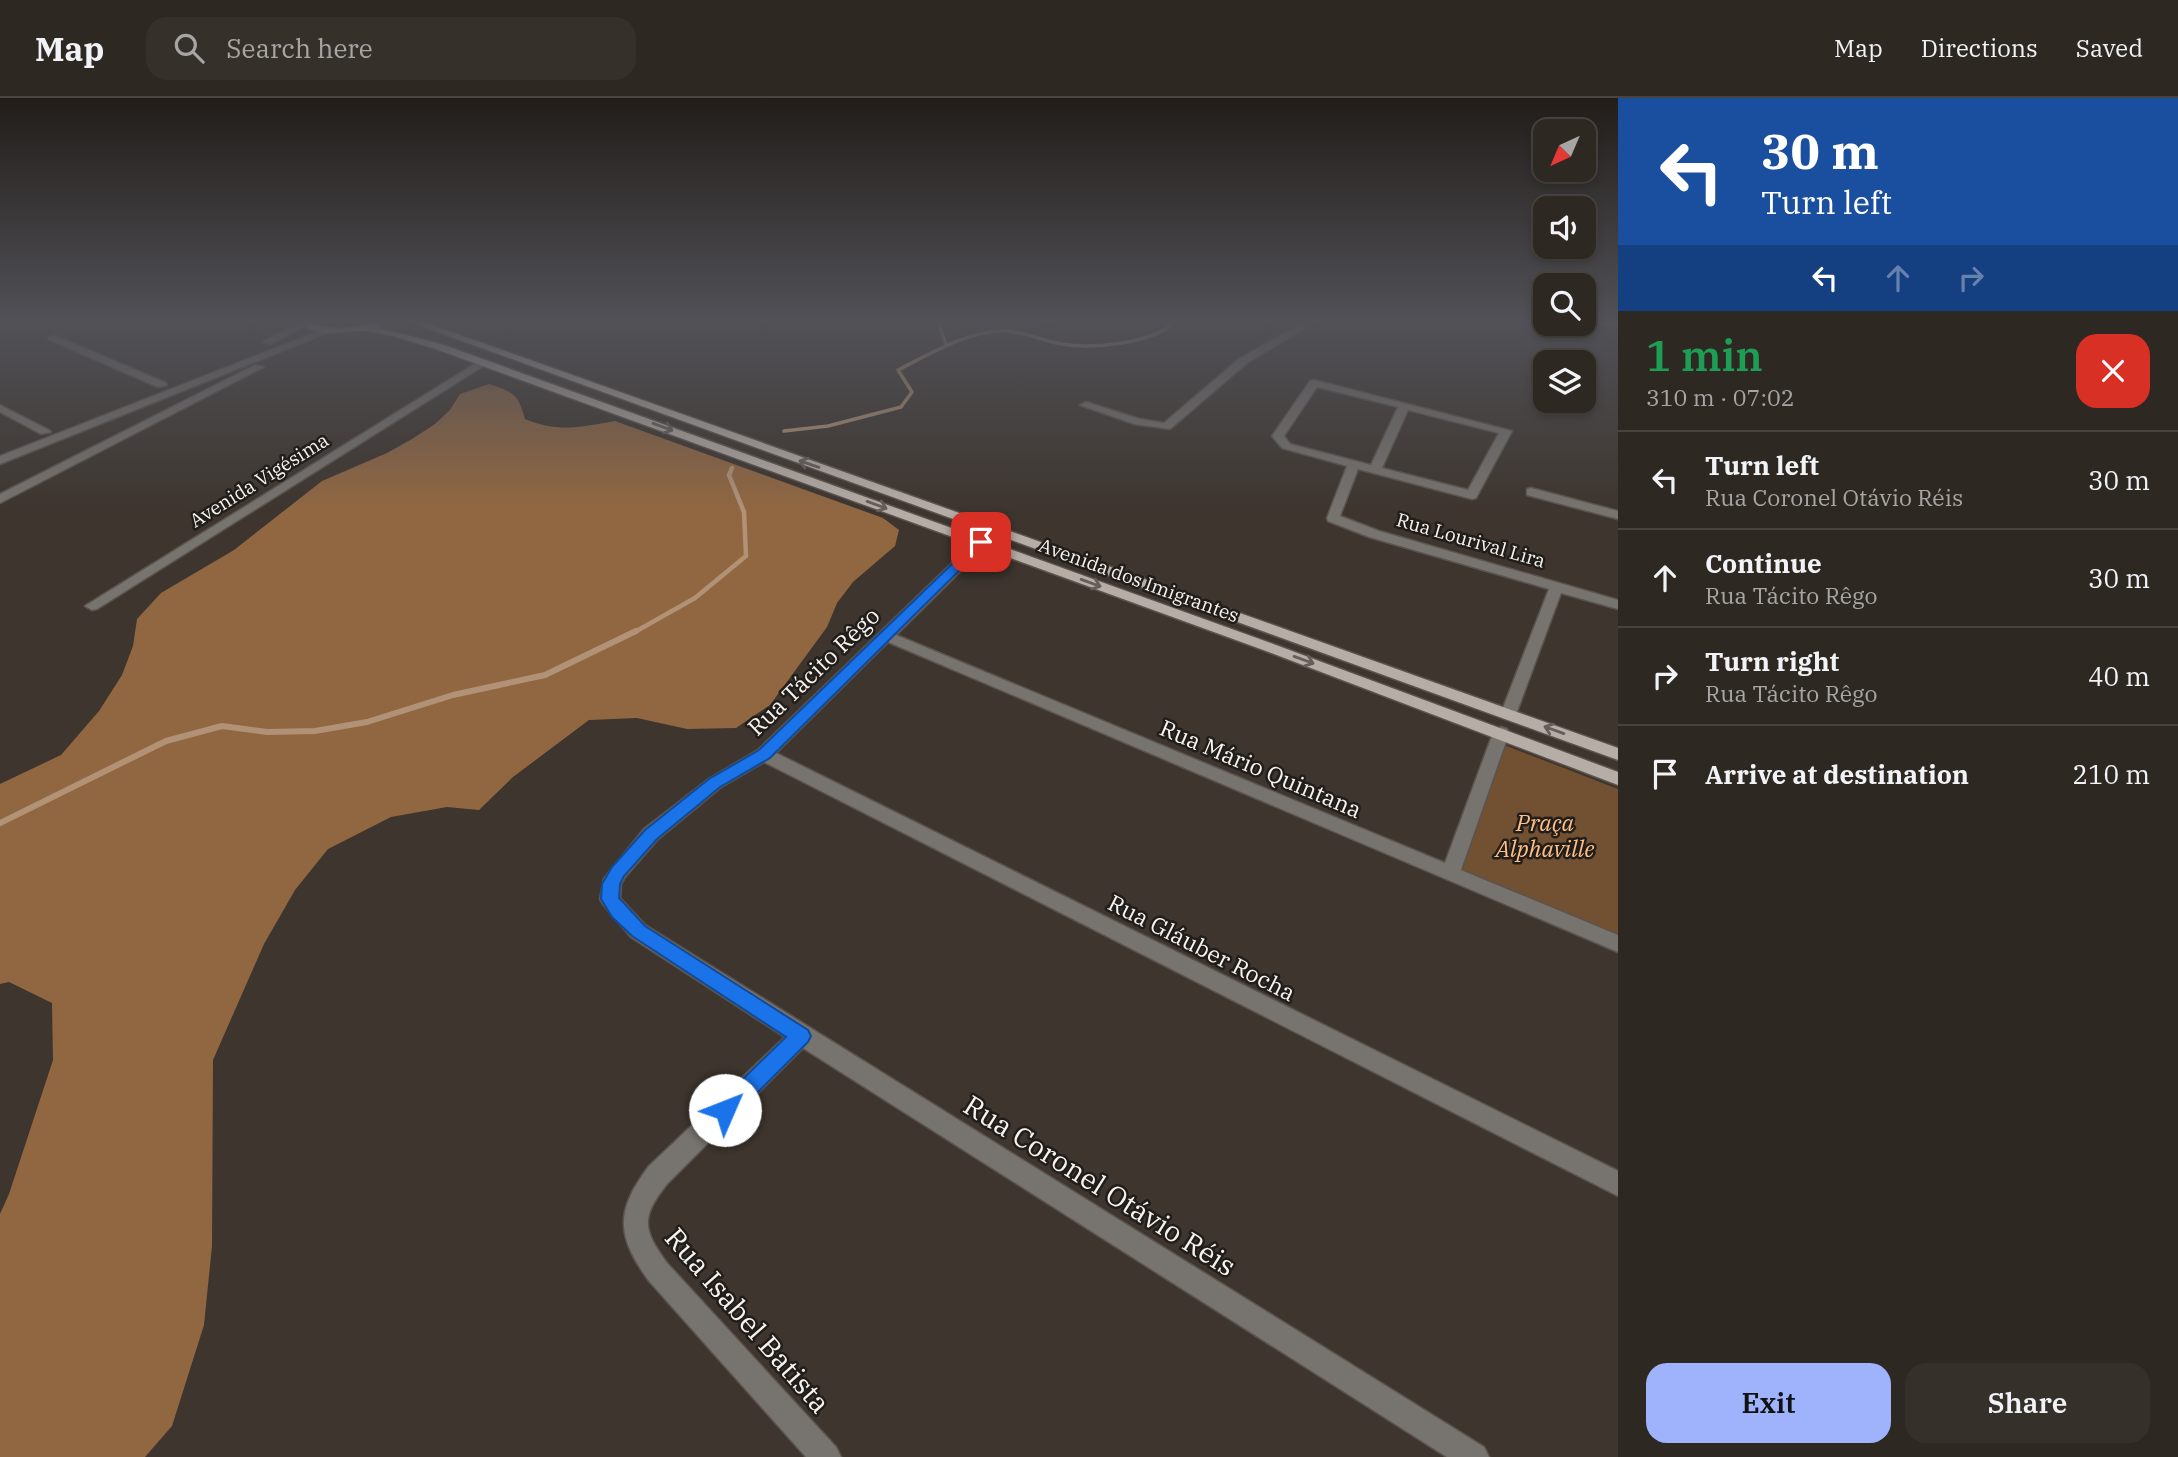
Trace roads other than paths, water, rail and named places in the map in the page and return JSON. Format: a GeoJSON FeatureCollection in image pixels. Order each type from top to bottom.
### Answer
{"type":"FeatureCollection","features":[{"type":"Feature","properties":{"kind":"main road","name":"Avenida dos Imigrantes"},"geometry":{"type":"LineString","coordinates":[[541,384],[981,542],[1501,733],[1618,779]]}},
{"type":"Feature","properties":{"kind":"main road","name":"Avenida dos Imigrantes"},"geometry":{"type":"LineString","coordinates":[[589,384],[1618,754]]}},
{"type":"Feature","properties":{"kind":"street"},"geometry":{"type":"LineString","coordinates":[[0,460],[188,384]]}},
{"type":"Feature","properties":{"kind":"street"},"geometry":{"type":"LineString","coordinates":[[215,384],[221,386]]}},
{"type":"Feature","properties":{"kind":"street"},"geometry":{"type":"LineString","coordinates":[[0,499],[224,384]]}},
{"type":"Feature","properties":{"kind":"street","name":"Avenida Vigésima"},"geometry":{"type":"LineString","coordinates":[[92,606],[447,384]]}},
{"type":"Feature","properties":{"kind":"street"},"geometry":{"type":"LineString","coordinates":[[1086,405],[1138,422],[1166,427],[1216,384]]}},
{"type":"Feature","properties":{"kind":"street"},"geometry":{"type":"LineString","coordinates":[[1313,384],[1278,436],[1286,446],[1472,495],[1506,431],[1320,384]]}},
{"type":"Feature","properties":{"kind":"street"},"geometry":{"type":"LineString","coordinates":[[0,450],[163,385]]}},
{"type":"Feature","properties":{"kind":"street"},"geometry":{"type":"LineString","coordinates":[[1375,469],[1404,405]]}},
{"type":"Feature","properties":{"kind":"street"},"geometry":{"type":"LineString","coordinates":[[0,408],[45,432]]}},
{"type":"Feature","properties":{"kind":"street"},"geometry":{"type":"LineString","coordinates":[[68,423],[80,428]]}},
{"type":"Feature","properties":{"kind":"street","name":"Rua Lourival Lira"},"geometry":{"type":"LineString","coordinates":[[1354,463],[1333,518],[1374,534],[1618,605]]}},
{"type":"Feature","properties":{"kind":"street"},"geometry":{"type":"LineString","coordinates":[[1531,492],[1618,516]]}},
{"type":"Feature","properties":{"kind":"street","name":"Rua Tácito Rêgo"},"geometry":{"type":"LineString","coordinates":[[693,967],[638,931],[618,911],[610,899],[611,884],[635,851],[668,820],[715,783],[764,754],[981,542]]}},
{"type":"Feature","properties":{"kind":"street","name":"Rua Lourival Lira"},"geometry":{"type":"LineString","coordinates":[[1509,713],[1557,586]]}},
{"type":"Feature","properties":{"kind":"street","name":"Rua Mário Quintana"},"geometry":{"type":"LineString","coordinates":[[886,636],[1618,944]]}},
{"type":"Feature","properties":{"kind":"street"},"geometry":{"type":"LineString","coordinates":[[1451,875],[1501,733]]}},
{"type":"Feature","properties":{"kind":"street","name":"Rua Gláuber Rocha"},"geometry":{"type":"LineString","coordinates":[[764,754],[1618,1184]]}},
{"type":"Feature","properties":{"kind":"street","name":"Rua Coronel Otávio Réis"},"geometry":{"type":"LineString","coordinates":[[693,967],[1474,1457]]}},
{"type":"Feature","properties":{"kind":"street","name":"Rua Isabel Batista"},"geometry":{"type":"LineString","coordinates":[[801,1036],[658,1175],[641,1196],[635,1209],[633,1227],[639,1247],[657,1272],[826,1457]]}},
{"type":"Feature","properties":{"kind":"waterway"},"geometry":{"type":"LineString","coordinates":[[784,431],[828,426],[901,407],[912,392],[907,384]]}},
{"type":"Feature","properties":{"kind":"waterway"},"geometry":{"type":"LineString","coordinates":[[633,633],[695,598],[746,556],[744,512],[729,475],[732,468]]}},
{"type":"Feature","properties":{"kind":"waterway"},"geometry":{"type":"LineString","coordinates":[[0,823],[166,741],[222,726],[267,732],[315,731],[367,722],[453,695],[545,675],[636,631]]}},
{"type":"Feature","properties":{"kind":"park label","name":"Praça Alphaville"},"geometry":{"type":"Point","coordinates":[1545,835]}}]}
